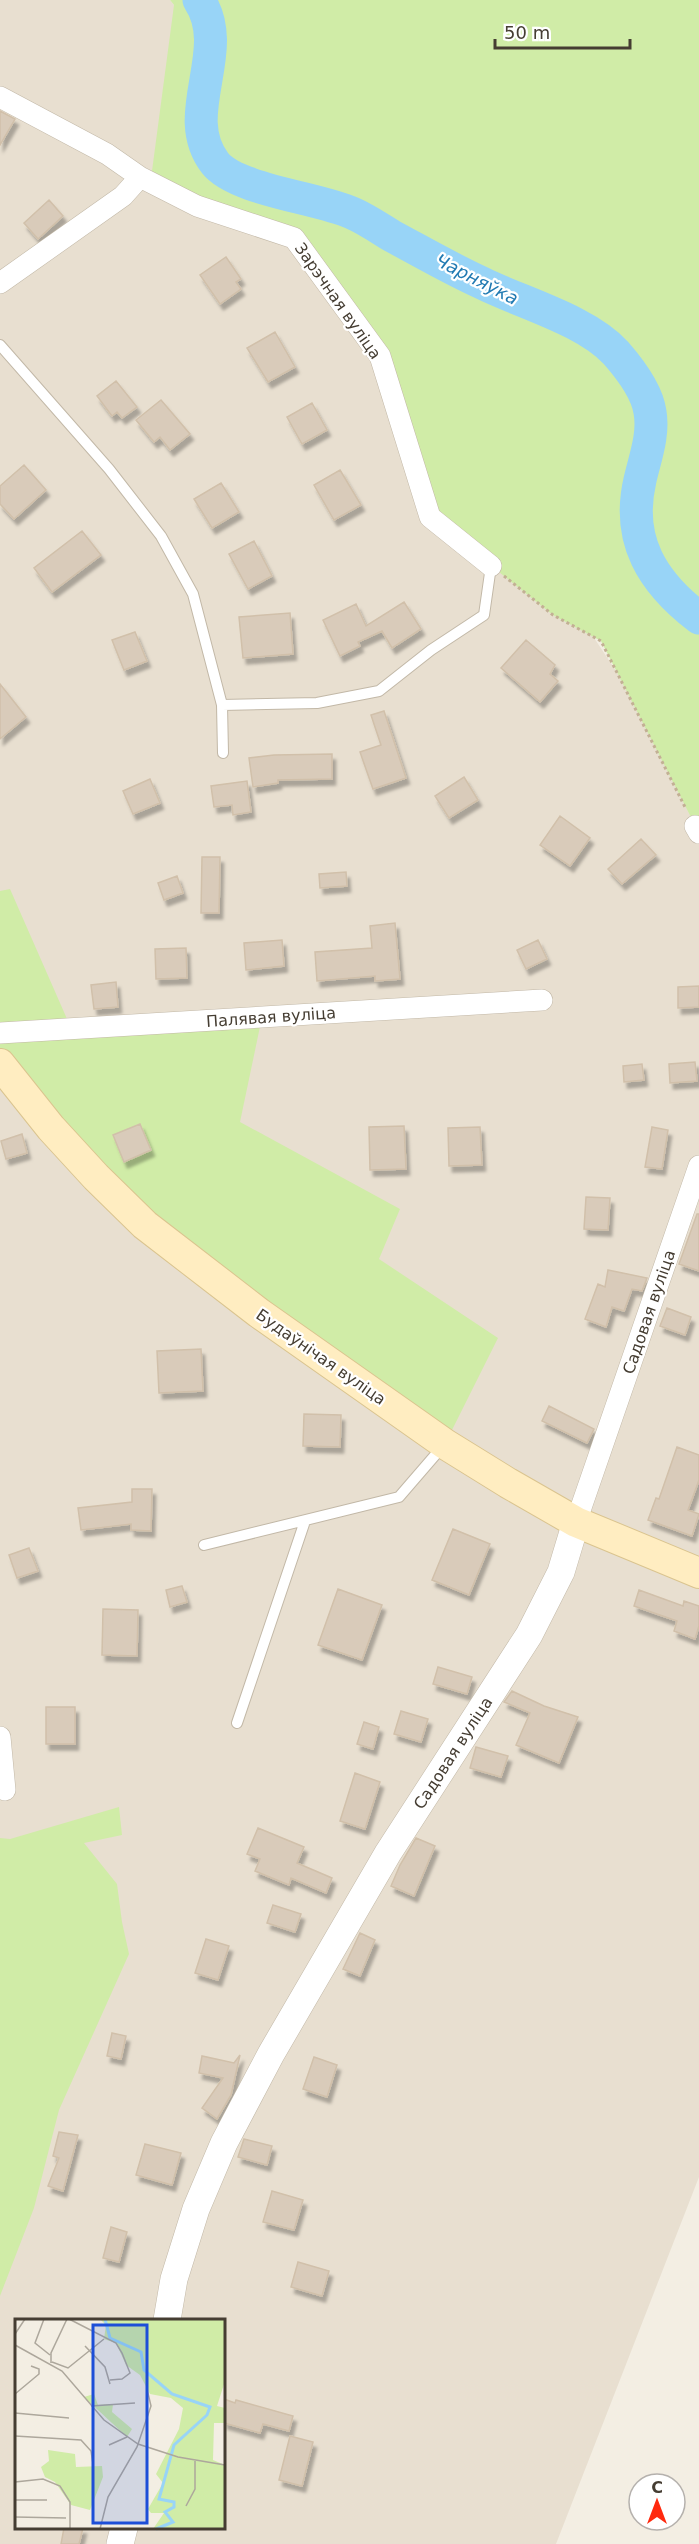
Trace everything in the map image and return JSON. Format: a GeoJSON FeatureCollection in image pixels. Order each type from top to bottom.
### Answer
{"type":"FeatureCollection","features":[{"type":"Feature","properties":{"kind":"main road","name":"Будаўнічая вуліца"},"geometry":{"type":"LineString","coordinates":[[0,1064],[51,1128],[96,1178],[145,1225],[259,1313],[445,1444],[576,1522],[699,1572]]}},
{"type":"Feature","properties":{"kind":"street","name":"Зарэчная вуліца"},"geometry":{"type":"LineString","coordinates":[[0,97],[107,154],[140,177],[198,206],[294,238],[380,356],[430,517],[491,566]]}},
{"type":"Feature","properties":{"kind":"street"},"geometry":{"type":"LineString","coordinates":[[0,283],[123,196],[140,177]]}},
{"type":"Feature","properties":{"kind":"street","name":"Палявая вуліца"},"geometry":{"type":"LineString","coordinates":[[0,1033],[542,1000]]}},
{"type":"Feature","properties":{"kind":"street","name":"Садовая вуліца"},"geometry":{"type":"LineString","coordinates":[[167,2319],[174,2279],[196,2209],[224,2143],[271,2054],[388,1853],[529,1635],[561,1572],[576,1522],[699,1166]]}},
{"type":"Feature","properties":{"kind":"street"},"geometry":{"type":"LineString","coordinates":[[0,1737],[5,1790]]}},
{"type":"Feature","properties":{"kind":"street"},"geometry":{"type":"LineString","coordinates":[[120,2544],[124,2529]]}},
{"type":"Feature","properties":{"kind":"lane"},"geometry":{"type":"LineString","coordinates":[[0,345],[109,469],[162,536],[193,594],[222,705],[223,753]]}},
{"type":"Feature","properties":{"kind":"lane"},"geometry":{"type":"LineString","coordinates":[[222,705],[317,703],[379,692],[431,650],[483,615],[491,566]]}},
{"type":"Feature","properties":{"kind":"lane"},"geometry":{"type":"LineString","coordinates":[[204,1545],[399,1497],[445,1444]]}},
{"type":"Feature","properties":{"kind":"lane"},"geometry":{"type":"LineString","coordinates":[[237,1723],[305,1521]]}},
{"type":"Feature","properties":{"kind":"path"},"geometry":{"type":"LineString","coordinates":[[491,566],[553,615],[601,641],[697,830]]}},
{"type":"Feature","properties":{"kind":"shaded area"},"geometry":{"type":"Polygon","coordinates":[[[0,0],[170,0],[626,686],[699,833],[699,2177],[556,2544],[0,2544],[0,0]]]}},
{"type":"Feature","properties":{"kind":"green space"},"geometry":{"type":"Polygon","coordinates":[[[170,0],[699,0],[699,833],[601,641],[553,615],[430,517],[380,356],[294,238],[150,186],[174,5],[170,0]]]}},
{"type":"Feature","properties":{"kind":"green space"},"geometry":{"type":"Polygon","coordinates":[[[10,889],[71,1028],[262,1017],[240,1122],[400,1209],[379,1259],[498,1338],[445,1444],[198,1269],[0,1064],[0,891],[10,889]]]}},
{"type":"Feature","properties":{"kind":"green space"},"geometry":{"type":"Polygon","coordinates":[[[119,1807],[122,1835],[84,1843],[117,1884],[129,1954],[59,2110],[34,2208],[0,2296],[0,1838],[10,1839],[119,1807]]]}},
{"type":"Feature","properties":{"kind":"building"},"geometry":{"type":"Polygon","coordinates":[[[0,111],[15,119],[0,145],[0,111]]]}},
{"type":"Feature","properties":{"kind":"building"},"geometry":{"type":"Polygon","coordinates":[[[49,200],[63,216],[38,239],[24,223],[49,200]]]}},
{"type":"Feature","properties":{"kind":"building"},"geometry":{"type":"Polygon","coordinates":[[[226,257],[241,279],[236,282],[241,289],[220,304],[200,275],[226,257]]]}},
{"type":"Feature","properties":{"kind":"building"},"geometry":{"type":"Polygon","coordinates":[[[275,332],[295,367],[268,382],[247,348],[275,332]]]}},
{"type":"Feature","properties":{"kind":"building"},"geometry":{"type":"Polygon","coordinates":[[[116,381],[137,407],[122,418],[117,412],[112,416],[97,396],[116,381]]]}},
{"type":"Feature","properties":{"kind":"building"},"geometry":{"type":"Polygon","coordinates":[[[161,400],[190,434],[170,450],[160,437],[154,442],[136,420],[161,400]]]}},
{"type":"Feature","properties":{"kind":"building"},"geometry":{"type":"Polygon","coordinates":[[[312,403],[327,430],[302,444],[287,417],[312,403]]]}},
{"type":"Feature","properties":{"kind":"building"},"geometry":{"type":"Polygon","coordinates":[[[24,465],[46,490],[14,519],[0,504],[0,486],[24,465]]]}},
{"type":"Feature","properties":{"kind":"building"},"geometry":{"type":"Polygon","coordinates":[[[340,470],[361,505],[334,520],[314,485],[340,470]]]}},
{"type":"Feature","properties":{"kind":"building"},"geometry":{"type":"Polygon","coordinates":[[[221,483],[239,512],[212,528],[194,499],[221,483]]]}},
{"type":"Feature","properties":{"kind":"building"},"geometry":{"type":"Polygon","coordinates":[[[82,531],[101,555],[52,592],[34,568],[82,531]]]}},
{"type":"Feature","properties":{"kind":"building"},"geometry":{"type":"Polygon","coordinates":[[[254,541],[272,576],[248,589],[229,554],[254,541]]]}},
{"type":"Feature","properties":{"kind":"building"},"geometry":{"type":"Polygon","coordinates":[[[404,602],[421,629],[392,648],[382,631],[358,642],[360,646],[340,656],[323,620],[356,604],[366,626],[404,602]]]}},
{"type":"Feature","properties":{"kind":"building"},"geometry":{"type":"Polygon","coordinates":[[[290,613],[293,654],[243,658],[239,617],[290,613]]]}},
{"type":"Feature","properties":{"kind":"building"},"geometry":{"type":"Polygon","coordinates":[[[135,632],[147,661],[124,670],[112,640],[135,632]]]}},
{"type":"Feature","properties":{"kind":"building"},"geometry":{"type":"Polygon","coordinates":[[[526,640],[555,665],[550,674],[558,681],[540,702],[501,668],[526,640]]]}},
{"type":"Feature","properties":{"kind":"building"},"geometry":{"type":"Polygon","coordinates":[[[0,684],[26,717],[0,739],[0,684]]]}},
{"type":"Feature","properties":{"kind":"building"},"geometry":{"type":"Polygon","coordinates":[[[384,711],[406,778],[373,789],[360,752],[381,745],[371,715],[384,711]]]}},
{"type":"Feature","properties":{"kind":"building"},"geometry":{"type":"Polygon","coordinates":[[[332,754],[332,779],[278,780],[278,783],[253,787],[249,758],[332,754]]]}},
{"type":"Feature","properties":{"kind":"building"},"geometry":{"type":"Polygon","coordinates":[[[464,777],[478,800],[449,818],[435,796],[464,777]]]}},
{"type":"Feature","properties":{"kind":"building"},"geometry":{"type":"Polygon","coordinates":[[[150,779],[160,803],[133,814],[123,791],[150,779]]]}},
{"type":"Feature","properties":{"kind":"building"},"geometry":{"type":"Polygon","coordinates":[[[247,781],[251,812],[233,815],[232,805],[214,807],[211,786],[247,781]]]}},
{"type":"Feature","properties":{"kind":"building"},"geometry":{"type":"Polygon","coordinates":[[[560,816],[590,838],[570,866],[540,845],[560,816]]]}},
{"type":"Feature","properties":{"kind":"building"},"geometry":{"type":"Polygon","coordinates":[[[641,839],[656,855],[622,884],[608,869],[641,839]]]}},
{"type":"Feature","properties":{"kind":"building"},"geometry":{"type":"Polygon","coordinates":[[[202,857],[220,857],[219,913],[201,913],[202,857]]]}},
{"type":"Feature","properties":{"kind":"building"},"geometry":{"type":"Polygon","coordinates":[[[346,872],[347,886],[320,888],[319,874],[346,872]]]}},
{"type":"Feature","properties":{"kind":"building"},"geometry":{"type":"Polygon","coordinates":[[[177,876],[183,893],[164,900],[158,883],[177,876]]]}},
{"type":"Feature","properties":{"kind":"building"},"geometry":{"type":"Polygon","coordinates":[[[395,923],[400,979],[375,981],[375,976],[317,981],[315,952],[372,948],[370,926],[395,923]]]}},
{"type":"Feature","properties":{"kind":"building"},"geometry":{"type":"Polygon","coordinates":[[[282,940],[284,966],[246,970],[244,943],[282,940]]]}},
{"type":"Feature","properties":{"kind":"building"},"geometry":{"type":"Polygon","coordinates":[[[538,940],[547,959],[526,969],[517,950],[538,940]]]}},
{"type":"Feature","properties":{"kind":"building"},"geometry":{"type":"Polygon","coordinates":[[[186,948],[187,978],[156,979],[155,949],[186,948]]]}},
{"type":"Feature","properties":{"kind":"building"},"geometry":{"type":"Polygon","coordinates":[[[116,982],[118,1007],[94,1009],[91,985],[116,982]]]}},
{"type":"Feature","properties":{"kind":"building"},"geometry":{"type":"Polygon","coordinates":[[[699,986],[699,1007],[678,1008],[678,987],[699,986]]]}},
{"type":"Feature","properties":{"kind":"building"},"geometry":{"type":"Polygon","coordinates":[[[695,1062],[697,1081],[670,1083],[669,1064],[695,1062]]]}},
{"type":"Feature","properties":{"kind":"building"},"geometry":{"type":"Polygon","coordinates":[[[642,1064],[644,1080],[624,1082],[623,1066],[642,1064]]]}},
{"type":"Feature","properties":{"kind":"building"},"geometry":{"type":"Polygon","coordinates":[[[140,1124],[151,1150],[124,1162],[113,1135],[140,1124]]]}},
{"type":"Feature","properties":{"kind":"building"},"geometry":{"type":"Polygon","coordinates":[[[404,1126],[406,1169],[370,1170],[369,1127],[404,1126]]]}},
{"type":"Feature","properties":{"kind":"building"},"geometry":{"type":"Polygon","coordinates":[[[480,1127],[482,1165],[449,1166],[448,1128],[480,1127]]]}},
{"type":"Feature","properties":{"kind":"building"},"geometry":{"type":"Polygon","coordinates":[[[652,1127],[668,1130],[662,1169],[645,1167],[652,1127]]]}},
{"type":"Feature","properties":{"kind":"building"},"geometry":{"type":"Polygon","coordinates":[[[22,1134],[27,1153],[6,1159],[1,1141],[22,1134]]]}},
{"type":"Feature","properties":{"kind":"building"},"geometry":{"type":"Polygon","coordinates":[[[586,1197],[610,1198],[608,1230],[584,1229],[586,1197]]]}},
{"type":"Feature","properties":{"kind":"building"},"geometry":{"type":"Polygon","coordinates":[[[697,1214],[699,1214],[699,1271],[679,1264],[697,1214]]]}},
{"type":"Feature","properties":{"kind":"building"},"geometry":{"type":"Polygon","coordinates":[[[608,1270],[647,1278],[642,1291],[632,1289],[624,1311],[612,1307],[606,1327],[585,1319],[598,1284],[605,1287],[608,1270]]]}},
{"type":"Feature","properties":{"kind":"building"},"geometry":{"type":"Polygon","coordinates":[[[667,1308],[691,1317],[685,1335],[660,1326],[667,1308]]]}},
{"type":"Feature","properties":{"kind":"building"},"geometry":{"type":"Polygon","coordinates":[[[201,1349],[203,1391],[159,1393],[157,1351],[201,1349]]]}},
{"type":"Feature","properties":{"kind":"building"},"geometry":{"type":"Polygon","coordinates":[[[549,1406],[594,1429],[587,1443],[542,1421],[549,1406]]]}},
{"type":"Feature","properties":{"kind":"building"},"geometry":{"type":"Polygon","coordinates":[[[304,1414],[341,1415],[340,1447],[303,1446],[304,1414]]]}},
{"type":"Feature","properties":{"kind":"building"},"geometry":{"type":"Polygon","coordinates":[[[677,1447],[699,1455],[699,1480],[688,1510],[699,1514],[692,1536],[648,1520],[656,1498],[659,1499],[677,1447]]]}},
{"type":"Feature","properties":{"kind":"building"},"geometry":{"type":"Polygon","coordinates":[[[132,1489],[152,1489],[151,1531],[131,1530],[131,1524],[81,1530],[78,1508],[132,1502],[132,1489]]]}},
{"type":"Feature","properties":{"kind":"building"},"geometry":{"type":"Polygon","coordinates":[[[453,1529],[490,1544],[469,1595],[432,1580],[453,1529]]]}},
{"type":"Feature","properties":{"kind":"building"},"geometry":{"type":"Polygon","coordinates":[[[29,1548],[38,1571],[17,1578],[9,1555],[29,1548]]]}},
{"type":"Feature","properties":{"kind":"building"},"geometry":{"type":"Polygon","coordinates":[[[182,1586],[187,1602],[170,1607],[166,1590],[182,1586]]]}},
{"type":"Feature","properties":{"kind":"building"},"geometry":{"type":"Polygon","coordinates":[[[338,1589],[382,1605],[362,1660],[318,1645],[338,1589]]]}},
{"type":"Feature","properties":{"kind":"building"},"geometry":{"type":"Polygon","coordinates":[[[639,1590],[683,1606],[684,1601],[699,1606],[699,1626],[695,1639],[674,1631],[677,1621],[634,1606],[639,1590]]]}},
{"type":"Feature","properties":{"kind":"building"},"geometry":{"type":"Polygon","coordinates":[[[103,1609],[138,1610],[137,1656],[102,1655],[103,1609]]]}},
{"type":"Feature","properties":{"kind":"building"},"geometry":{"type":"Polygon","coordinates":[[[438,1667],[472,1677],[467,1694],[433,1684],[438,1667]]]}},
{"type":"Feature","properties":{"kind":"building"},"geometry":{"type":"Polygon","coordinates":[[[512,1691],[544,1706],[578,1717],[559,1763],[516,1745],[530,1713],[504,1702],[512,1691]]]}},
{"type":"Feature","properties":{"kind":"building"},"geometry":{"type":"Polygon","coordinates":[[[46,1707],[75,1707],[75,1744],[46,1744],[46,1707]]]}},
{"type":"Feature","properties":{"kind":"building"},"geometry":{"type":"Polygon","coordinates":[[[401,1711],[428,1719],[421,1742],[394,1734],[401,1711]]]}},
{"type":"Feature","properties":{"kind":"building"},"geometry":{"type":"Polygon","coordinates":[[[364,1722],[379,1727],[373,1749],[357,1744],[364,1722]]]}},
{"type":"Feature","properties":{"kind":"building"},"geometry":{"type":"Polygon","coordinates":[[[476,1747],[508,1756],[501,1777],[470,1768],[476,1747]]]}},
{"type":"Feature","properties":{"kind":"building"},"geometry":{"type":"Polygon","coordinates":[[[355,1773],[380,1782],[365,1829],[340,1821],[355,1773]]]}},
{"type":"Feature","properties":{"kind":"building"},"geometry":{"type":"Polygon","coordinates":[[[258,1828],[304,1847],[297,1863],[332,1878],[326,1893],[291,1878],[289,1885],[255,1871],[260,1859],[247,1854],[258,1828]]]}},
{"type":"Feature","properties":{"kind":"building"},"geometry":{"type":"Polygon","coordinates":[[[416,1838],[435,1846],[414,1896],[391,1886],[416,1838]]]}},
{"type":"Feature","properties":{"kind":"building"},"geometry":{"type":"Polygon","coordinates":[[[273,1905],[301,1914],[295,1932],[267,1923],[273,1905]]]}},
{"type":"Feature","properties":{"kind":"building"},"geometry":{"type":"Polygon","coordinates":[[[360,1933],[375,1940],[360,1976],[343,1969],[360,1933]]]}},
{"type":"Feature","properties":{"kind":"building"},"geometry":{"type":"Polygon","coordinates":[[[206,1939],[229,1946],[218,1980],[195,1973],[206,1939]]]}},
{"type":"Feature","properties":{"kind":"building"},"geometry":{"type":"Polygon","coordinates":[[[112,2033],[126,2036],[121,2059],[107,2056],[112,2033]]]}},
{"type":"Feature","properties":{"kind":"building"},"geometry":{"type":"Polygon","coordinates":[[[240,2055],[231,2095],[217,2119],[202,2108],[223,2078],[199,2073],[202,2056],[234,2063],[240,2055]]]}},
{"type":"Feature","properties":{"kind":"building"},"geometry":{"type":"Polygon","coordinates":[[[314,2057],[337,2065],[327,2097],[303,2089],[314,2057]]]}},
{"type":"Feature","properties":{"kind":"building"},"geometry":{"type":"Polygon","coordinates":[[[59,2132],[78,2135],[63,2191],[48,2186],[59,2158],[53,2156],[59,2132]]]}},
{"type":"Feature","properties":{"kind":"building"},"geometry":{"type":"Polygon","coordinates":[[[244,2139],[272,2146],[267,2165],[238,2157],[244,2139]]]}},
{"type":"Feature","properties":{"kind":"building"},"geometry":{"type":"Polygon","coordinates":[[[145,2144],[181,2153],[172,2185],[136,2175],[145,2144]]]}},
{"type":"Feature","properties":{"kind":"building"},"geometry":{"type":"Polygon","coordinates":[[[272,2191],[303,2200],[294,2230],[263,2222],[272,2191]]]}},
{"type":"Feature","properties":{"kind":"building"},"geometry":{"type":"Polygon","coordinates":[[[111,2227],[127,2232],[119,2262],[103,2258],[111,2227]]]}},
{"type":"Feature","properties":{"kind":"building"},"geometry":{"type":"Polygon","coordinates":[[[298,2262],[329,2271],[322,2296],[291,2287],[298,2262]]]}},
{"type":"Feature","properties":{"kind":"building"},"geometry":{"type":"Polygon","coordinates":[[[225,2399],[235,2403],[236,2400],[293,2416],[289,2431],[263,2424],[260,2433],[225,2423],[225,2399]]]}},
{"type":"Feature","properties":{"kind":"building"},"geometry":{"type":"Polygon","coordinates":[[[290,2436],[313,2442],[302,2486],[279,2480],[290,2436]]]}},
{"type":"Feature","properties":{"kind":"building"},"geometry":{"type":"Polygon","coordinates":[[[64,2529],[83,2529],[79,2544],[61,2544],[64,2529]]]}},
{"type":"Feature","properties":{"kind":"waterway","name":"Чарняўка"},"geometry":{"type":"LineString","coordinates":[[199,0],[208,20],[210,40],[201,124],[205,144],[215,163],[226,172],[259,187],[357,215],[459,272],[553,313],[588,331],[603,341],[621,359],[642,388],[651,421],[650,438],[637,502],[640,541],[656,574],[668,590],[699,618]]}}]}
